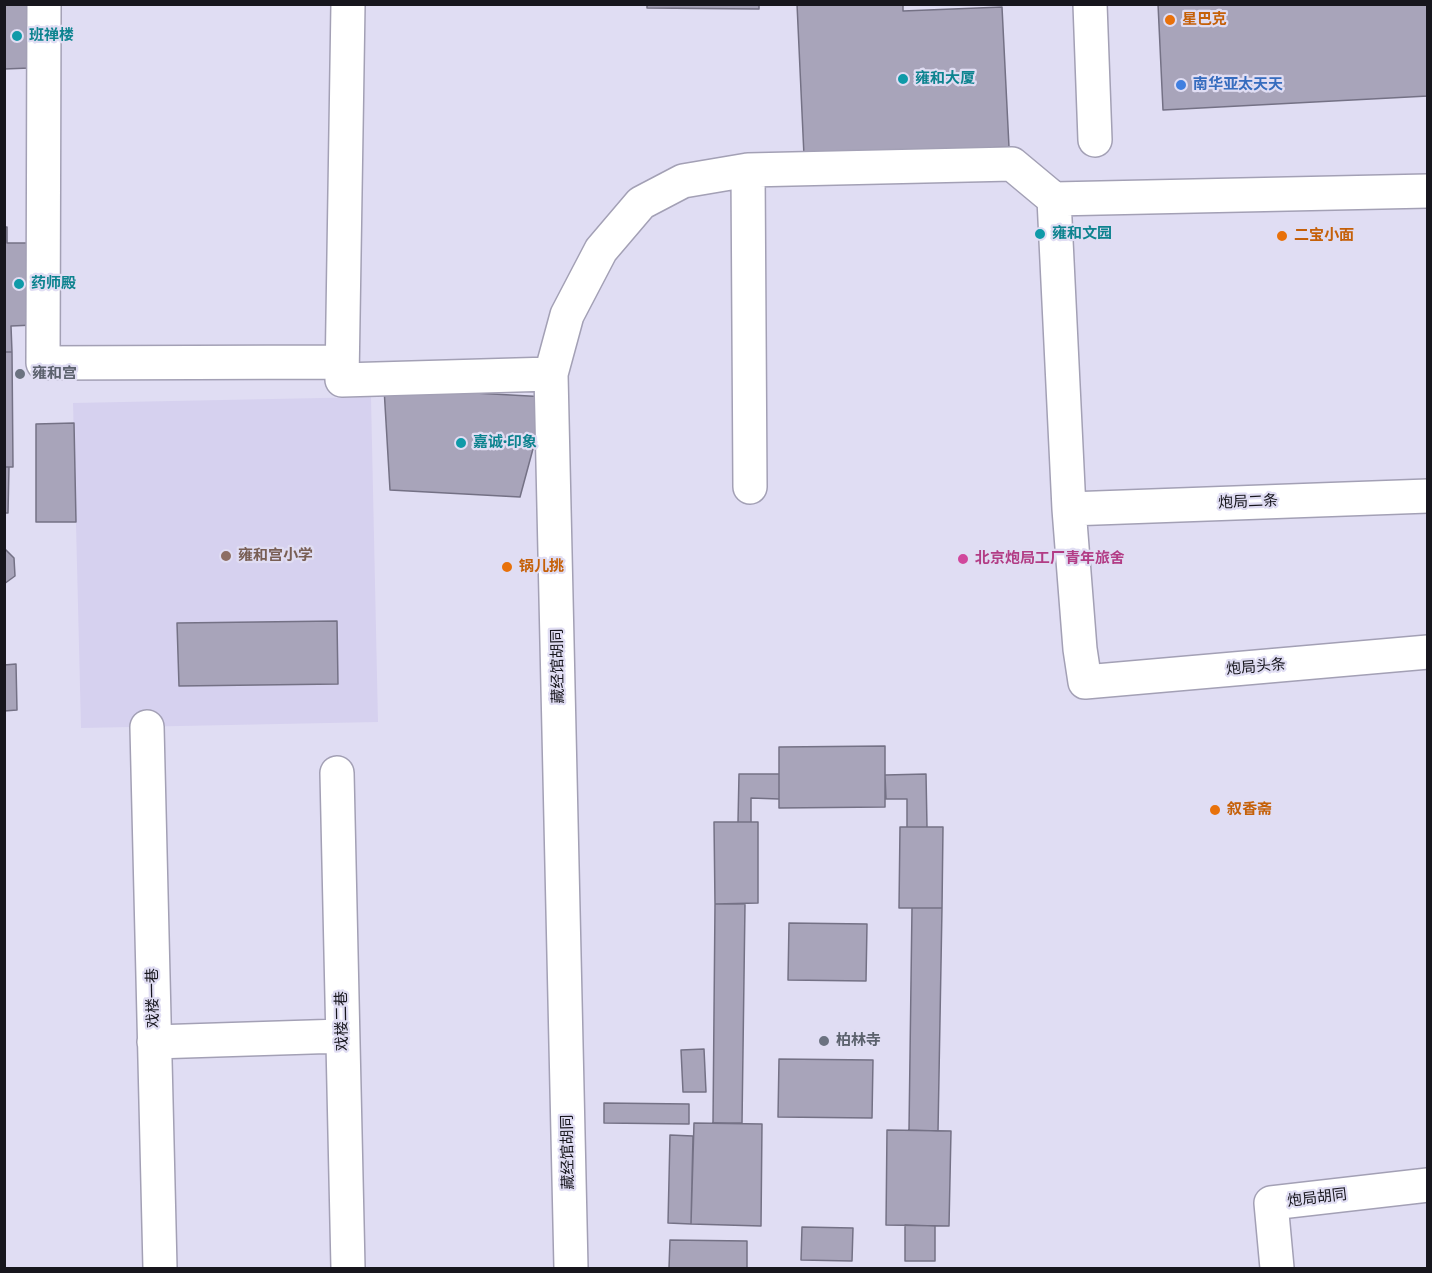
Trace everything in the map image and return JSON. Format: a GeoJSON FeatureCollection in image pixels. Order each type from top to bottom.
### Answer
{"type":"FeatureCollection","features":[{"type":"Feature","properties":{"kind":"street"},"geometry":{"type":"LineString","coordinates":[[44,4],[43,363],[342,362]]}},
{"type":"Feature","properties":{"kind":"street"},"geometry":{"type":"LineString","coordinates":[[348,4],[342,380],[551,374]]}},
{"type":"Feature","properties":{"kind":"street"},"geometry":{"type":"LineString","coordinates":[[1090,4],[1095,140]]}},
{"type":"Feature","properties":{"kind":"street","name":"藏经馆胡同"},"geometry":{"type":"LineString","coordinates":[[571,1269],[551,374],[567,315],[602,250],[641,203],[683,181],[748,170],[1012,164],[1054,199]]}},
{"type":"Feature","properties":{"kind":"street"},"geometry":{"type":"LineString","coordinates":[[748,170],[750,487]]}},
{"type":"Feature","properties":{"kind":"street"},"geometry":{"type":"LineString","coordinates":[[1069,509],[1054,199],[1428,191]]}},
{"type":"Feature","properties":{"kind":"street","name":"炮局二条"},"geometry":{"type":"LineString","coordinates":[[1069,509],[1428,495]]}},
{"type":"Feature","properties":{"kind":"street","name":"炮局头条"},"geometry":{"type":"LineString","coordinates":[[1069,509],[1080,649],[1085,682],[1428,652]]}},
{"type":"Feature","properties":{"kind":"street","name":"戏楼一巷"},"geometry":{"type":"LineString","coordinates":[[147,727],[160,1269]]}},
{"type":"Feature","properties":{"kind":"street","name":"戏楼二巷"},"geometry":{"type":"LineString","coordinates":[[337,773],[348,1269]]}},
{"type":"Feature","properties":{"kind":"street"},"geometry":{"type":"LineString","coordinates":[[154,1042],[342,1036]]}},
{"type":"Feature","properties":{"kind":"street","name":"炮局胡同"},"geometry":{"type":"LineString","coordinates":[[1277,1269],[1271,1203],[1428,1185]]}},
{"type":"Feature","properties":{"kind":"shaded area","name":"雍和宫小学"},"geometry":{"type":"Polygon","coordinates":[[[371,397],[378,722],[81,728],[73,403],[371,397]]]}},
{"type":"Feature","properties":{"kind":"building","name":"班禅楼"},"geometry":{"type":"Polygon","coordinates":[[[4,4],[29,4],[30,68],[4,69],[4,4]]]}},
{"type":"Feature","properties":{"kind":"building"},"geometry":{"type":"Polygon","coordinates":[[[647,4],[759,4],[759,9],[647,8],[647,4]]]}},
{"type":"Feature","properties":{"kind":"building","name":"雍和大厦"},"geometry":{"type":"Polygon","coordinates":[[[797,4],[903,4],[903,11],[1002,7],[1009,147],[804,156],[797,4]]]}},
{"type":"Feature","properties":{"kind":"building"},"geometry":{"type":"Polygon","coordinates":[[[1158,4],[1428,4],[1428,96],[1163,110],[1158,4]]]}},
{"type":"Feature","properties":{"kind":"building","name":"药师殿"},"geometry":{"type":"Polygon","coordinates":[[[4,227],[7,227],[7,243],[33,243],[34,325],[11,326],[12,352],[4,352],[4,227]]]}},
{"type":"Feature","properties":{"kind":"building"},"geometry":{"type":"Polygon","coordinates":[[[4,352],[12,352],[13,467],[4,467],[4,352]]]}},
{"type":"Feature","properties":{"kind":"building","name":"嘉诚·印象"},"geometry":{"type":"Polygon","coordinates":[[[384,388],[547,397],[520,497],[390,490],[384,388]]]}},
{"type":"Feature","properties":{"kind":"building"},"geometry":{"type":"Polygon","coordinates":[[[74,423],[76,522],[36,522],[36,424],[74,423]]]}},
{"type":"Feature","properties":{"kind":"building"},"geometry":{"type":"Polygon","coordinates":[[[4,467],[9,467],[8,513],[4,513],[4,467]]]}},
{"type":"Feature","properties":{"kind":"building"},"geometry":{"type":"Polygon","coordinates":[[[4,548],[14,558],[15,576],[4,584],[4,548]]]}},
{"type":"Feature","properties":{"kind":"building"},"geometry":{"type":"Polygon","coordinates":[[[337,621],[338,684],[179,686],[177,623],[337,621]]]}},
{"type":"Feature","properties":{"kind":"building"},"geometry":{"type":"Polygon","coordinates":[[[16,664],[17,710],[4,711],[4,665],[16,664]]]}},
{"type":"Feature","properties":{"kind":"building"},"geometry":{"type":"Polygon","coordinates":[[[885,746],[885,807],[779,808],[779,747],[885,746]]]}},
{"type":"Feature","properties":{"kind":"building"},"geometry":{"type":"Polygon","coordinates":[[[739,774],[779,774],[779,799],[751,798],[751,822],[738,822],[739,774]]]}},
{"type":"Feature","properties":{"kind":"building"},"geometry":{"type":"Polygon","coordinates":[[[926,774],[927,827],[907,827],[907,799],[886,799],[885,775],[926,774]]]}},
{"type":"Feature","properties":{"kind":"building"},"geometry":{"type":"Polygon","coordinates":[[[714,822],[758,822],[758,903],[715,904],[714,822]]]}},
{"type":"Feature","properties":{"kind":"building"},"geometry":{"type":"Polygon","coordinates":[[[900,827],[943,827],[942,908],[899,908],[900,827]]]}},
{"type":"Feature","properties":{"kind":"building"},"geometry":{"type":"Polygon","coordinates":[[[715,904],[745,904],[742,1123],[713,1123],[715,904]]]}},
{"type":"Feature","properties":{"kind":"building"},"geometry":{"type":"Polygon","coordinates":[[[912,908],[942,908],[938,1131],[909,1130],[912,908]]]}},
{"type":"Feature","properties":{"kind":"building"},"geometry":{"type":"Polygon","coordinates":[[[789,923],[867,924],[866,981],[788,980],[789,923]]]}},
{"type":"Feature","properties":{"kind":"building"},"geometry":{"type":"Polygon","coordinates":[[[704,1049],[706,1092],[683,1092],[681,1050],[704,1049]]]}},
{"type":"Feature","properties":{"kind":"building"},"geometry":{"type":"Polygon","coordinates":[[[779,1059],[873,1060],[872,1118],[778,1117],[779,1059]]]}},
{"type":"Feature","properties":{"kind":"building"},"geometry":{"type":"Polygon","coordinates":[[[604,1103],[689,1104],[689,1124],[604,1123],[604,1103]]]}},
{"type":"Feature","properties":{"kind":"building"},"geometry":{"type":"Polygon","coordinates":[[[694,1123],[762,1124],[761,1226],[691,1224],[694,1123]]]}},
{"type":"Feature","properties":{"kind":"building"},"geometry":{"type":"Polygon","coordinates":[[[887,1130],[951,1131],[949,1226],[886,1225],[887,1130]]]}},
{"type":"Feature","properties":{"kind":"building"},"geometry":{"type":"Polygon","coordinates":[[[670,1135],[693,1136],[691,1224],[668,1223],[670,1135]]]}},
{"type":"Feature","properties":{"kind":"building"},"geometry":{"type":"Polygon","coordinates":[[[905,1225],[935,1226],[935,1261],[905,1261],[905,1225]]]}},
{"type":"Feature","properties":{"kind":"building"},"geometry":{"type":"Polygon","coordinates":[[[802,1227],[853,1228],[852,1261],[801,1260],[802,1227]]]}},
{"type":"Feature","properties":{"kind":"building"},"geometry":{"type":"Polygon","coordinates":[[[670,1240],[747,1241],[747,1268],[669,1268],[670,1240]]]}},
{"type":"Feature","properties":{"kind":"place","name":"星巴克"},"geometry":{"type":"Point","coordinates":[1170,20]}},
{"type":"Feature","properties":{"kind":"place","name":"班禅楼"},"geometry":{"type":"Point","coordinates":[17,36]}},
{"type":"Feature","properties":{"kind":"place","name":"雍和大厦"},"geometry":{"type":"Point","coordinates":[903,79]}},
{"type":"Feature","properties":{"kind":"place","name":"南华亚太天天"},"geometry":{"type":"Point","coordinates":[1181,85]}},
{"type":"Feature","properties":{"kind":"place","name":"雍和文园"},"geometry":{"type":"Point","coordinates":[1040,234]}},
{"type":"Feature","properties":{"kind":"place","name":"二宝小面"},"geometry":{"type":"Point","coordinates":[1282,236]}},
{"type":"Feature","properties":{"kind":"place","name":"药师殿"},"geometry":{"type":"Point","coordinates":[19,284]}},
{"type":"Feature","properties":{"kind":"place","name":"雍和宫"},"geometry":{"type":"Point","coordinates":[20,374]}},
{"type":"Feature","properties":{"kind":"place","name":"嘉诚·印象"},"geometry":{"type":"Point","coordinates":[461,443]}},
{"type":"Feature","properties":{"kind":"place","name":"雍和宫小学"},"geometry":{"type":"Point","coordinates":[226,556]}},
{"type":"Feature","properties":{"kind":"place","name":"北京炮局工厂青年旅舍"},"geometry":{"type":"Point","coordinates":[963,559]}},
{"type":"Feature","properties":{"kind":"place","name":"锅儿挑"},"geometry":{"type":"Point","coordinates":[507,567]}},
{"type":"Feature","properties":{"kind":"place","name":"叙香斋"},"geometry":{"type":"Point","coordinates":[1215,810]}},
{"type":"Feature","properties":{"kind":"place","name":"柏林寺"},"geometry":{"type":"Point","coordinates":[824,1041]}}]}
